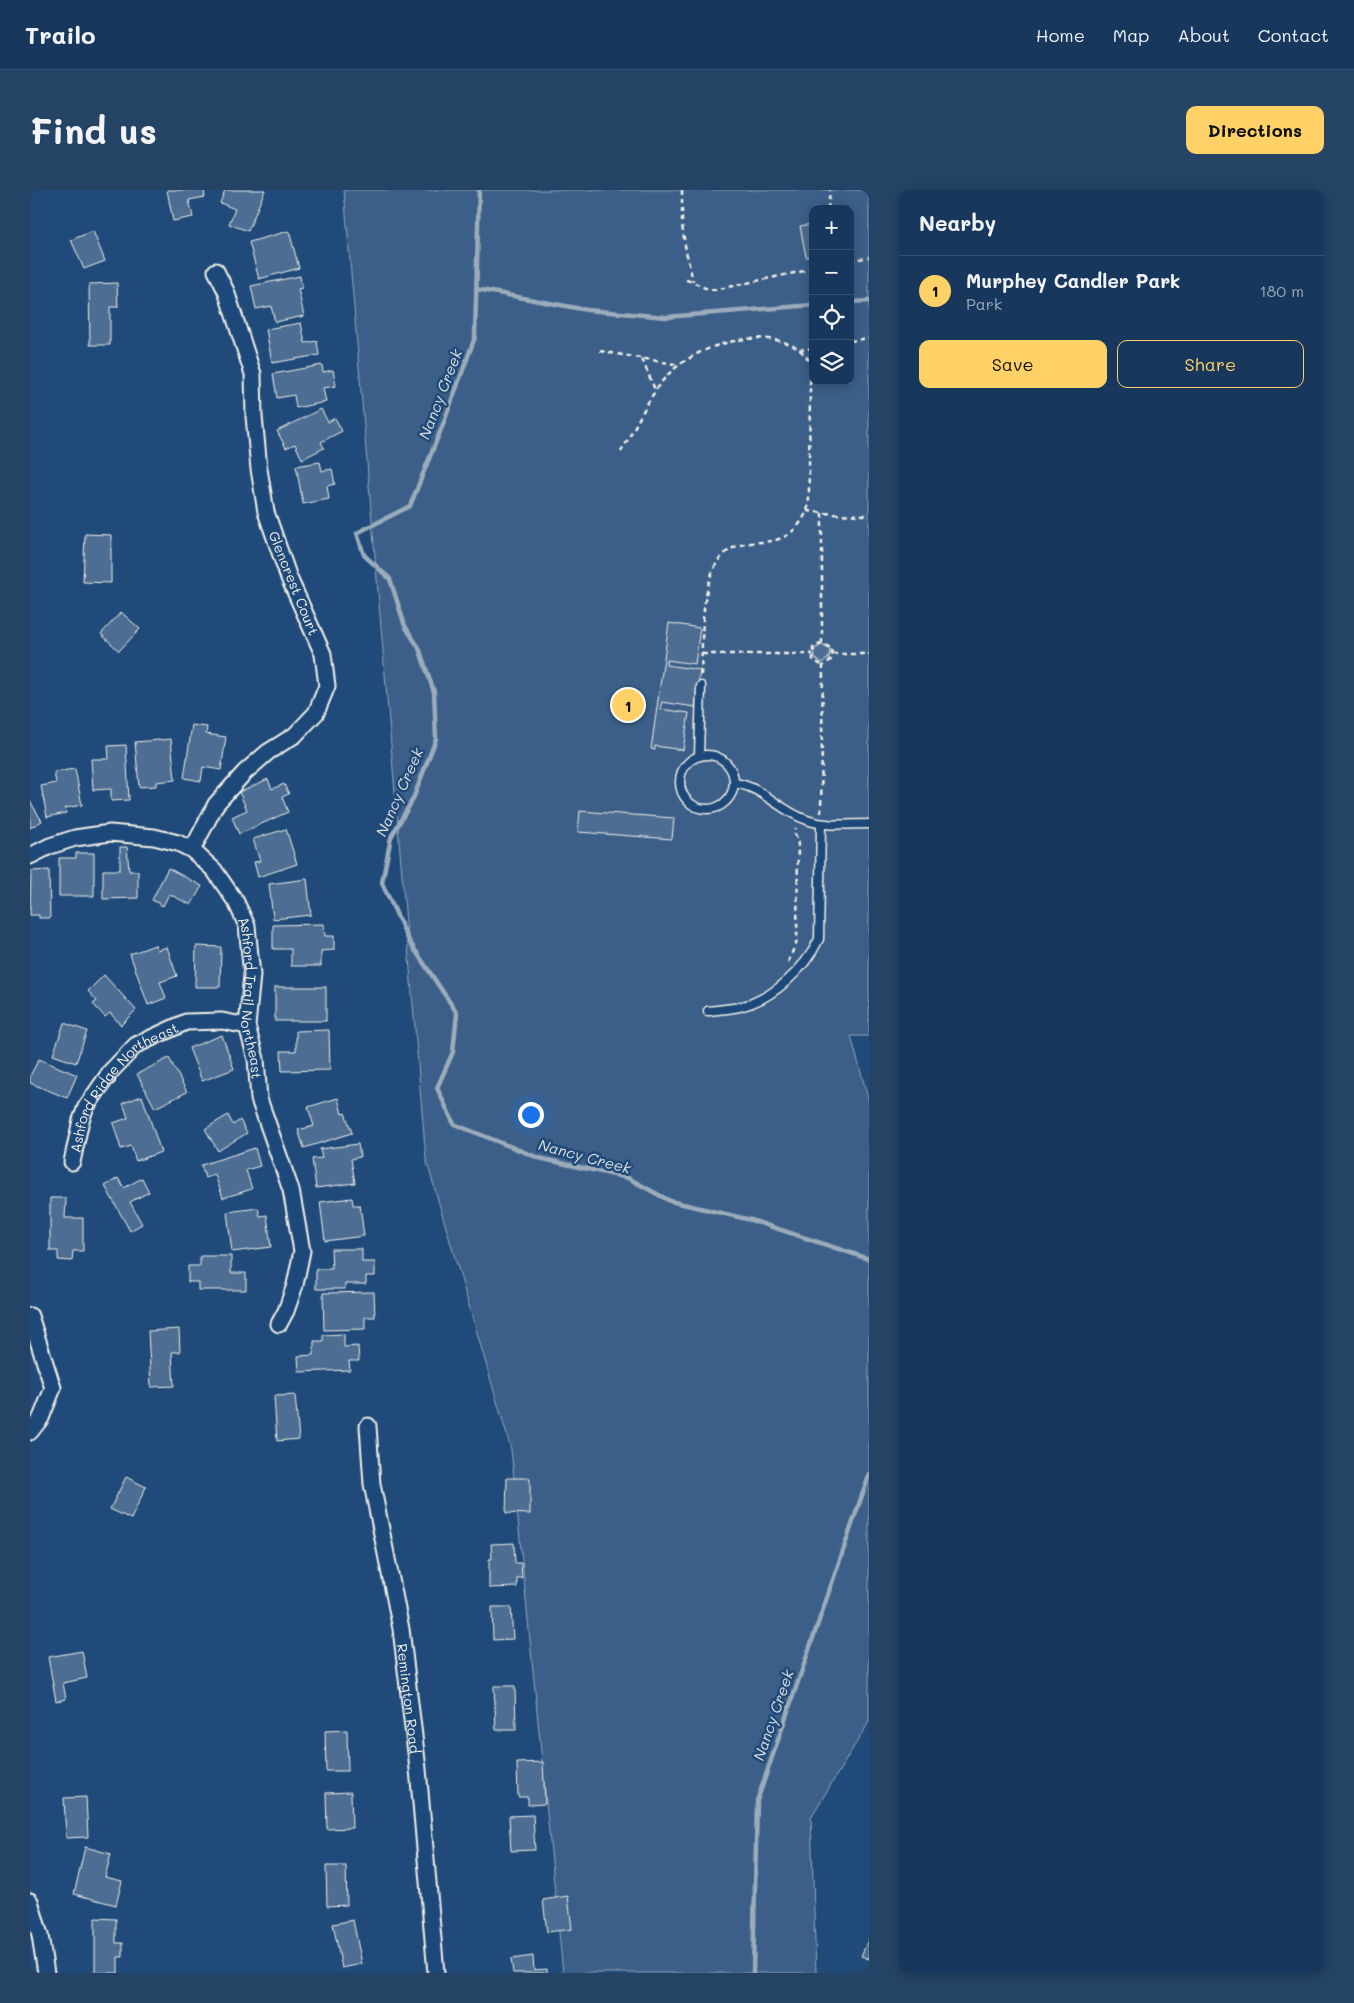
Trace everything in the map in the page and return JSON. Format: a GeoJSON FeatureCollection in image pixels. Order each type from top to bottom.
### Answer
{"type":"FeatureCollection","features":[{"type":"Feature","properties":{"kind":"street","name":"Glencrest Court"},"geometry":{"type":"LineString","coordinates":[[192,850],[216,804],[245,772],[268,752],[295,734],[316,713],[327,686],[324,654],[289,578],[266,512],[256,434],[254,374],[226,291],[216,271]]}},
{"type":"Feature","properties":{"kind":"street","name":"Ashford Trail Northeast"},"geometry":{"type":"LineString","coordinates":[[30,856],[50,846],[75,838],[110,833],[154,836],[178,843],[192,850],[214,870],[236,902],[247,926],[252,975],[247,1026],[256,1059],[259,1099],[291,1190],[302,1251],[295,1285],[280,1324]]}},
{"type":"Feature","properties":{"kind":"street","name":"Ashford Ridge Northeast"},"geometry":{"type":"LineString","coordinates":[[72,1162],[81,1120],[86,1107],[111,1071],[136,1046],[186,1022],[222,1021],[247,1026]]}},
{"type":"Feature","properties":{"kind":"street"},"geometry":{"type":"LineString","coordinates":[[30,1316],[53,1388],[41,1418],[30,1432]]}},
{"type":"Feature","properties":{"kind":"street","name":"Remington Road"},"geometry":{"type":"LineString","coordinates":[[368,1426],[372,1484],[401,1629],[417,1760],[436,1973]]}},
{"type":"Feature","properties":{"kind":"street"},"geometry":{"type":"LineString","coordinates":[[30,1900],[40,1935],[46,1973]]}},
{"type":"Feature","properties":{"kind":"lane"},"geometry":{"type":"LineString","coordinates":[[699,756],[701,686]]}},
{"type":"Feature","properties":{"kind":"lane"},"geometry":{"type":"LineString","coordinates":[[713,755],[722,759],[733,774],[734,783],[728,799],[713,809],[696,808],[683,796],[679,779],[682,770],[687,762],[699,756],[713,755]]}},
{"type":"Feature","properties":{"kind":"lane"},"geometry":{"type":"LineString","coordinates":[[734,783],[754,788],[792,814],[806,820],[821,824],[869,824]]}},
{"type":"Feature","properties":{"kind":"lane"},"geometry":{"type":"LineString","coordinates":[[708,1011],[740,1007],[764,996],[785,983],[812,953],[818,939],[821,824]]}},
{"type":"Feature","properties":{"kind":"path"},"geometry":{"type":"LineString","coordinates":[[682,190],[682,225],[693,282]]}},
{"type":"Feature","properties":{"kind":"path"},"geometry":{"type":"LineString","coordinates":[[828,205],[830,190]]}},
{"type":"Feature","properties":{"kind":"path"},"geometry":{"type":"LineString","coordinates":[[854,260],[869,257]]}},
{"type":"Feature","properties":{"kind":"path"},"geometry":{"type":"LineString","coordinates":[[686,280],[705,289],[714,290],[809,270]]}},
{"type":"Feature","properties":{"kind":"path"},"geometry":{"type":"LineString","coordinates":[[854,340],[869,338]]}},
{"type":"Feature","properties":{"kind":"path"},"geometry":{"type":"LineString","coordinates":[[621,452],[665,379],[688,359],[717,345],[747,339],[778,340],[792,345],[809,361]]}},
{"type":"Feature","properties":{"kind":"path"},"geometry":{"type":"LineString","coordinates":[[799,350],[809,349]]}},
{"type":"Feature","properties":{"kind":"path"},"geometry":{"type":"LineString","coordinates":[[600,352],[680,365]]}},
{"type":"Feature","properties":{"kind":"path"},"geometry":{"type":"LineString","coordinates":[[642,359],[656,392]]}},
{"type":"Feature","properties":{"kind":"path"},"geometry":{"type":"LineString","coordinates":[[701,686],[705,604],[711,577],[721,557],[732,548],[748,543],[772,542],[782,538],[795,529],[807,511],[810,385]]}},
{"type":"Feature","properties":{"kind":"path"},"geometry":{"type":"LineString","coordinates":[[807,511],[869,515]]}},
{"type":"Feature","properties":{"kind":"path"},"geometry":{"type":"LineString","coordinates":[[822,513],[822,643]]}},
{"type":"Feature","properties":{"kind":"path"},"geometry":{"type":"LineString","coordinates":[[822,643],[832,649],[832,659],[822,666]]}},
{"type":"Feature","properties":{"kind":"path"},"geometry":{"type":"LineString","coordinates":[[822,643],[813,648],[813,660],[822,666]]}},
{"type":"Feature","properties":{"kind":"path"},"geometry":{"type":"LineString","coordinates":[[702,654],[813,654]]}},
{"type":"Feature","properties":{"kind":"path"},"geometry":{"type":"LineString","coordinates":[[832,654],[869,654]]}},
{"type":"Feature","properties":{"kind":"path"},"geometry":{"type":"LineString","coordinates":[[821,824],[822,666]]}},
{"type":"Feature","properties":{"kind":"path"},"geometry":{"type":"LineString","coordinates":[[787,966],[796,941],[798,842],[795,834],[797,824]]}},
{"type":"Feature","properties":{"kind":"shaded area"},"geometry":{"type":"Polygon","coordinates":[[[344,190],[869,190],[869,1036],[851,1036],[869,1102],[869,1722],[811,1817],[816,1973],[563,1973],[511,1449],[426,1159],[344,190]]]}},
{"type":"Feature","properties":{"kind":"building"},"geometry":{"type":"Polygon","coordinates":[[[167,190],[204,190],[205,197],[189,200],[193,217],[173,221],[167,190]]]}},
{"type":"Feature","properties":{"kind":"building"},"geometry":{"type":"Polygon","coordinates":[[[225,190],[265,190],[248,231],[229,224],[235,209],[220,203],[225,190]]]}},
{"type":"Feature","properties":{"kind":"building"},"geometry":{"type":"Polygon","coordinates":[[[809,225],[809,257],[806,257],[800,226],[809,225]]]}},
{"type":"Feature","properties":{"kind":"building"},"geometry":{"type":"Polygon","coordinates":[[[93,231],[105,261],[84,269],[71,240],[93,231]]]}},
{"type":"Feature","properties":{"kind":"building"},"geometry":{"type":"Polygon","coordinates":[[[289,231],[299,268],[259,279],[249,242],[289,231]]]}},
{"type":"Feature","properties":{"kind":"building"},"geometry":{"type":"Polygon","coordinates":[[[300,276],[302,288],[298,289],[304,316],[275,322],[271,306],[256,309],[251,286],[300,276]]]}},
{"type":"Feature","properties":{"kind":"building"},"geometry":{"type":"Polygon","coordinates":[[[117,283],[118,307],[110,307],[110,345],[90,345],[89,284],[117,283]]]}},
{"type":"Feature","properties":{"kind":"building"},"geometry":{"type":"Polygon","coordinates":[[[301,323],[305,343],[317,341],[319,355],[272,363],[266,329],[301,323]]]}},
{"type":"Feature","properties":{"kind":"building"},"geometry":{"type":"Polygon","coordinates":[[[322,365],[323,372],[333,370],[336,386],[323,388],[326,402],[296,408],[294,395],[277,398],[273,374],[322,365]]]}},
{"type":"Feature","properties":{"kind":"building"},"geometry":{"type":"Polygon","coordinates":[[[321,409],[328,422],[335,418],[342,431],[321,442],[324,448],[302,459],[295,444],[286,448],[277,431],[321,409]]]}},
{"type":"Feature","properties":{"kind":"building"},"geometry":{"type":"Polygon","coordinates":[[[320,462],[322,471],[332,469],[335,484],[327,486],[329,499],[303,504],[296,466],[320,462]]]}},
{"type":"Feature","properties":{"kind":"building"},"geometry":{"type":"Polygon","coordinates":[[[85,534],[111,535],[111,583],[83,582],[85,534]]]}},
{"type":"Feature","properties":{"kind":"building"},"geometry":{"type":"Polygon","coordinates":[[[121,612],[140,629],[119,651],[101,634],[121,612]]]}},
{"type":"Feature","properties":{"kind":"building"},"geometry":{"type":"Polygon","coordinates":[[[669,623],[700,628],[695,664],[667,660],[666,665],[700,670],[695,707],[662,702],[660,709],[689,713],[683,750],[655,746],[655,750],[651,749],[669,623]]]}},
{"type":"Feature","properties":{"kind":"building"},"geometry":{"type":"Polygon","coordinates":[[[822,645],[830,650],[829,658],[822,663],[815,658],[814,649],[822,645]]]}},
{"type":"Feature","properties":{"kind":"building"},"geometry":{"type":"Polygon","coordinates":[[[192,725],[207,727],[206,734],[226,737],[221,770],[203,767],[201,781],[184,778],[192,725]]]}},
{"type":"Feature","properties":{"kind":"building"},"geometry":{"type":"Polygon","coordinates":[[[171,739],[175,780],[156,782],[156,786],[139,787],[135,742],[171,739]]]}},
{"type":"Feature","properties":{"kind":"building"},"geometry":{"type":"Polygon","coordinates":[[[126,745],[129,800],[111,801],[111,789],[93,790],[91,759],[109,759],[108,746],[126,745]]]}},
{"type":"Feature","properties":{"kind":"building"},"geometry":{"type":"Polygon","coordinates":[[[75,769],[82,805],[65,808],[66,813],[47,817],[41,786],[56,783],[54,772],[75,769]]]}},
{"type":"Feature","properties":{"kind":"building"},"geometry":{"type":"Polygon","coordinates":[[[268,779],[272,789],[284,784],[289,794],[282,797],[288,812],[239,834],[232,817],[247,810],[239,792],[268,779]]]}},
{"type":"Feature","properties":{"kind":"building"},"geometry":{"type":"Polygon","coordinates":[[[30,801],[42,821],[30,828],[30,801]]]}},
{"type":"Feature","properties":{"kind":"building"},"geometry":{"type":"Polygon","coordinates":[[[580,811],[674,818],[672,839],[578,832],[580,811]]]}},
{"type":"Feature","properties":{"kind":"building"},"geometry":{"type":"Polygon","coordinates":[[[286,829],[297,864],[258,877],[254,862],[260,861],[253,839],[286,829]]]}},
{"type":"Feature","properties":{"kind":"building"},"geometry":{"type":"Polygon","coordinates":[[[120,847],[127,847],[129,871],[138,871],[138,898],[103,899],[103,870],[120,870],[120,847]]]}},
{"type":"Feature","properties":{"kind":"building"},"geometry":{"type":"Polygon","coordinates":[[[76,853],[94,853],[94,896],[59,896],[59,858],[76,858],[76,853]]]}},
{"type":"Feature","properties":{"kind":"building"},"geometry":{"type":"Polygon","coordinates":[[[168,868],[202,886],[191,905],[169,894],[163,906],[152,900],[168,868]]]}},
{"type":"Feature","properties":{"kind":"building"},"geometry":{"type":"Polygon","coordinates":[[[49,870],[50,918],[39,918],[39,915],[30,915],[31,871],[49,870]]]}},
{"type":"Feature","properties":{"kind":"building"},"geometry":{"type":"Polygon","coordinates":[[[307,879],[311,915],[273,919],[269,884],[307,879]]]}},
{"type":"Feature","properties":{"kind":"building"},"geometry":{"type":"Polygon","coordinates":[[[324,924],[325,936],[334,936],[334,950],[321,951],[321,966],[291,966],[291,949],[273,949],[273,925],[324,924]]]}},
{"type":"Feature","properties":{"kind":"building"},"geometry":{"type":"Polygon","coordinates":[[[155,945],[157,950],[167,947],[177,976],[160,982],[166,998],[148,1005],[130,954],[155,945]]]}},
{"type":"Feature","properties":{"kind":"building"},"geometry":{"type":"Polygon","coordinates":[[[196,946],[221,947],[220,987],[195,987],[196,946]]]}},
{"type":"Feature","properties":{"kind":"building"},"geometry":{"type":"Polygon","coordinates":[[[104,975],[136,1010],[121,1025],[110,1013],[105,1017],[93,1004],[97,1001],[88,991],[104,975]]]}},
{"type":"Feature","properties":{"kind":"building"},"geometry":{"type":"Polygon","coordinates":[[[275,987],[326,987],[326,1021],[275,1021],[275,987]]]}},
{"type":"Feature","properties":{"kind":"building"},"geometry":{"type":"Polygon","coordinates":[[[64,1023],[87,1031],[76,1063],[53,1055],[64,1023]]]}},
{"type":"Feature","properties":{"kind":"building"},"geometry":{"type":"Polygon","coordinates":[[[329,1030],[330,1070],[282,1071],[281,1051],[296,1051],[296,1031],[329,1030]]]}},
{"type":"Feature","properties":{"kind":"building"},"geometry":{"type":"Polygon","coordinates":[[[222,1035],[234,1069],[202,1081],[189,1048],[222,1035]]]}},
{"type":"Feature","properties":{"kind":"building"},"geometry":{"type":"Polygon","coordinates":[[[169,1058],[187,1092],[155,1108],[137,1074],[169,1058]]]}},
{"type":"Feature","properties":{"kind":"building"},"geometry":{"type":"Polygon","coordinates":[[[39,1059],[77,1075],[67,1098],[30,1083],[30,1076],[39,1059]]]}},
{"type":"Feature","properties":{"kind":"building"},"geometry":{"type":"Polygon","coordinates":[[[142,1096],[161,1152],[136,1161],[131,1146],[121,1149],[113,1123],[128,1118],[123,1103],[142,1096]]]}},
{"type":"Feature","properties":{"kind":"building"},"geometry":{"type":"Polygon","coordinates":[[[338,1098],[342,1114],[345,1113],[352,1133],[304,1148],[298,1130],[314,1126],[308,1107],[338,1098]]]}},
{"type":"Feature","properties":{"kind":"building"},"geometry":{"type":"Polygon","coordinates":[[[228,1115],[233,1125],[240,1120],[247,1133],[218,1151],[205,1129],[228,1115]]]}},
{"type":"Feature","properties":{"kind":"building"},"geometry":{"type":"Polygon","coordinates":[[[358,1144],[360,1157],[351,1159],[355,1183],[316,1188],[312,1159],[322,1158],[320,1149],[358,1144]]]}},
{"type":"Feature","properties":{"kind":"building"},"geometry":{"type":"Polygon","coordinates":[[[255,1148],[260,1166],[246,1170],[252,1189],[223,1198],[215,1175],[205,1178],[201,1165],[255,1148]]]}},
{"type":"Feature","properties":{"kind":"building"},"geometry":{"type":"Polygon","coordinates":[[[118,1178],[124,1188],[142,1178],[149,1192],[130,1202],[142,1224],[130,1231],[105,1186],[118,1178]]]}},
{"type":"Feature","properties":{"kind":"building"},"geometry":{"type":"Polygon","coordinates":[[[50,1198],[66,1198],[65,1218],[83,1218],[83,1251],[73,1251],[72,1261],[58,1260],[58,1251],[50,1251],[50,1198]]]}},
{"type":"Feature","properties":{"kind":"building"},"geometry":{"type":"Polygon","coordinates":[[[352,1198],[353,1205],[360,1205],[364,1236],[325,1241],[320,1202],[352,1198]]]}},
{"type":"Feature","properties":{"kind":"building"},"geometry":{"type":"Polygon","coordinates":[[[258,1208],[260,1216],[267,1215],[271,1247],[232,1252],[227,1212],[258,1208]]]}},
{"type":"Feature","properties":{"kind":"building"},"geometry":{"type":"Polygon","coordinates":[[[331,1249],[362,1249],[362,1262],[375,1262],[375,1276],[366,1276],[366,1284],[345,1284],[345,1289],[316,1289],[316,1269],[332,1269],[331,1249]]]}},
{"type":"Feature","properties":{"kind":"building"},"geometry":{"type":"Polygon","coordinates":[[[200,1256],[231,1256],[231,1273],[246,1273],[246,1290],[198,1290],[198,1282],[188,1282],[188,1266],[200,1266],[200,1256]]]}},
{"type":"Feature","properties":{"kind":"building"},"geometry":{"type":"Polygon","coordinates":[[[374,1292],[375,1317],[365,1317],[365,1329],[324,1330],[323,1293],[374,1292]]]}},
{"type":"Feature","properties":{"kind":"building"},"geometry":{"type":"Polygon","coordinates":[[[179,1329],[180,1352],[172,1352],[174,1386],[151,1387],[148,1331],[179,1329]]]}},
{"type":"Feature","properties":{"kind":"building"},"geometry":{"type":"Polygon","coordinates":[[[344,1334],[344,1347],[358,1346],[359,1361],[349,1361],[350,1370],[299,1372],[298,1356],[314,1355],[314,1341],[323,1341],[323,1335],[344,1334]]]}},
{"type":"Feature","properties":{"kind":"building"},"geometry":{"type":"Polygon","coordinates":[[[295,1395],[299,1439],[277,1441],[274,1396],[295,1395]]]}},
{"type":"Feature","properties":{"kind":"building"},"geometry":{"type":"Polygon","coordinates":[[[126,1477],[146,1487],[131,1519],[110,1509],[126,1477]]]}},
{"type":"Feature","properties":{"kind":"building"},"geometry":{"type":"Polygon","coordinates":[[[507,1478],[530,1478],[530,1514],[506,1513],[507,1478]]]}},
{"type":"Feature","properties":{"kind":"building"},"geometry":{"type":"Polygon","coordinates":[[[514,1543],[515,1563],[521,1563],[522,1578],[517,1578],[517,1587],[489,1588],[489,1559],[492,1559],[491,1544],[514,1543]]]}},
{"type":"Feature","properties":{"kind":"building"},"geometry":{"type":"Polygon","coordinates":[[[492,1607],[511,1607],[513,1639],[493,1640],[492,1607]]]}},
{"type":"Feature","properties":{"kind":"building"},"geometry":{"type":"Polygon","coordinates":[[[82,1651],[87,1678],[63,1683],[66,1699],[56,1701],[48,1657],[82,1651]]]}},
{"type":"Feature","properties":{"kind":"building"},"geometry":{"type":"Polygon","coordinates":[[[494,1686],[515,1686],[516,1730],[496,1730],[494,1686]]]}},
{"type":"Feature","properties":{"kind":"building"},"geometry":{"type":"Polygon","coordinates":[[[347,1730],[348,1771],[326,1771],[325,1731],[347,1730]]]}},
{"type":"Feature","properties":{"kind":"building"},"geometry":{"type":"Polygon","coordinates":[[[543,1762],[545,1804],[528,1805],[528,1797],[518,1797],[517,1763],[543,1762]]]}},
{"type":"Feature","properties":{"kind":"building"},"geometry":{"type":"Polygon","coordinates":[[[351,1792],[352,1828],[327,1829],[326,1793],[351,1792]]]}},
{"type":"Feature","properties":{"kind":"building"},"geometry":{"type":"Polygon","coordinates":[[[86,1797],[88,1837],[66,1838],[64,1798],[86,1797]]]}},
{"type":"Feature","properties":{"kind":"building"},"geometry":{"type":"Polygon","coordinates":[[[533,1815],[535,1850],[511,1851],[509,1816],[533,1815]]]}},
{"type":"Feature","properties":{"kind":"building"},"geometry":{"type":"Polygon","coordinates":[[[85,1847],[111,1854],[105,1877],[122,1881],[116,1905],[74,1894],[85,1847]]]}},
{"type":"Feature","properties":{"kind":"building"},"geometry":{"type":"Polygon","coordinates":[[[326,1866],[346,1866],[347,1905],[327,1906],[326,1866]]]}},
{"type":"Feature","properties":{"kind":"building"},"geometry":{"type":"Polygon","coordinates":[[[568,1896],[572,1929],[547,1932],[543,1900],[568,1896]]]}},
{"type":"Feature","properties":{"kind":"building"},"geometry":{"type":"Polygon","coordinates":[[[95,1918],[116,1919],[116,1943],[123,1943],[123,1957],[118,1957],[118,1973],[95,1973],[95,1918]]]}},
{"type":"Feature","properties":{"kind":"building"},"geometry":{"type":"Polygon","coordinates":[[[353,1920],[362,1964],[342,1968],[333,1924],[353,1920]]]}},
{"type":"Feature","properties":{"kind":"building"},"geometry":{"type":"Polygon","coordinates":[[[869,1938],[869,1959],[861,1956],[869,1938]]]}},
{"type":"Feature","properties":{"kind":"building"},"geometry":{"type":"Polygon","coordinates":[[[533,1956],[534,1970],[547,1969],[547,1973],[513,1973],[511,1959],[533,1956]]]}},
{"type":"Feature","properties":{"kind":"waterway","name":"Nancy Creek"},"geometry":{"type":"LineString","coordinates":[[479,190],[475,337],[444,422],[410,506],[357,533],[364,555],[390,579],[405,626],[419,648],[434,692],[436,739],[413,799],[391,837],[382,883],[409,941],[457,1013],[453,1052],[437,1088],[454,1124],[539,1158],[628,1178],[670,1201],[751,1220],[869,1259]]}},
{"type":"Feature","properties":{"kind":"waterway"},"geometry":{"type":"LineString","coordinates":[[476,289],[587,310],[666,317],[809,305]]}},
{"type":"Feature","properties":{"kind":"waterway"},"geometry":{"type":"LineString","coordinates":[[854,302],[869,301]]}},
{"type":"Feature","properties":{"kind":"waterway","name":"Nancy Creek"},"geometry":{"type":"LineString","coordinates":[[753,1973],[757,1801],[869,1475]]}},
{"type":"Feature","properties":{"kind":"place","name":"Murphey Candler Park"},"geometry":{"type":"Point","coordinates":[628,705]}}]}
